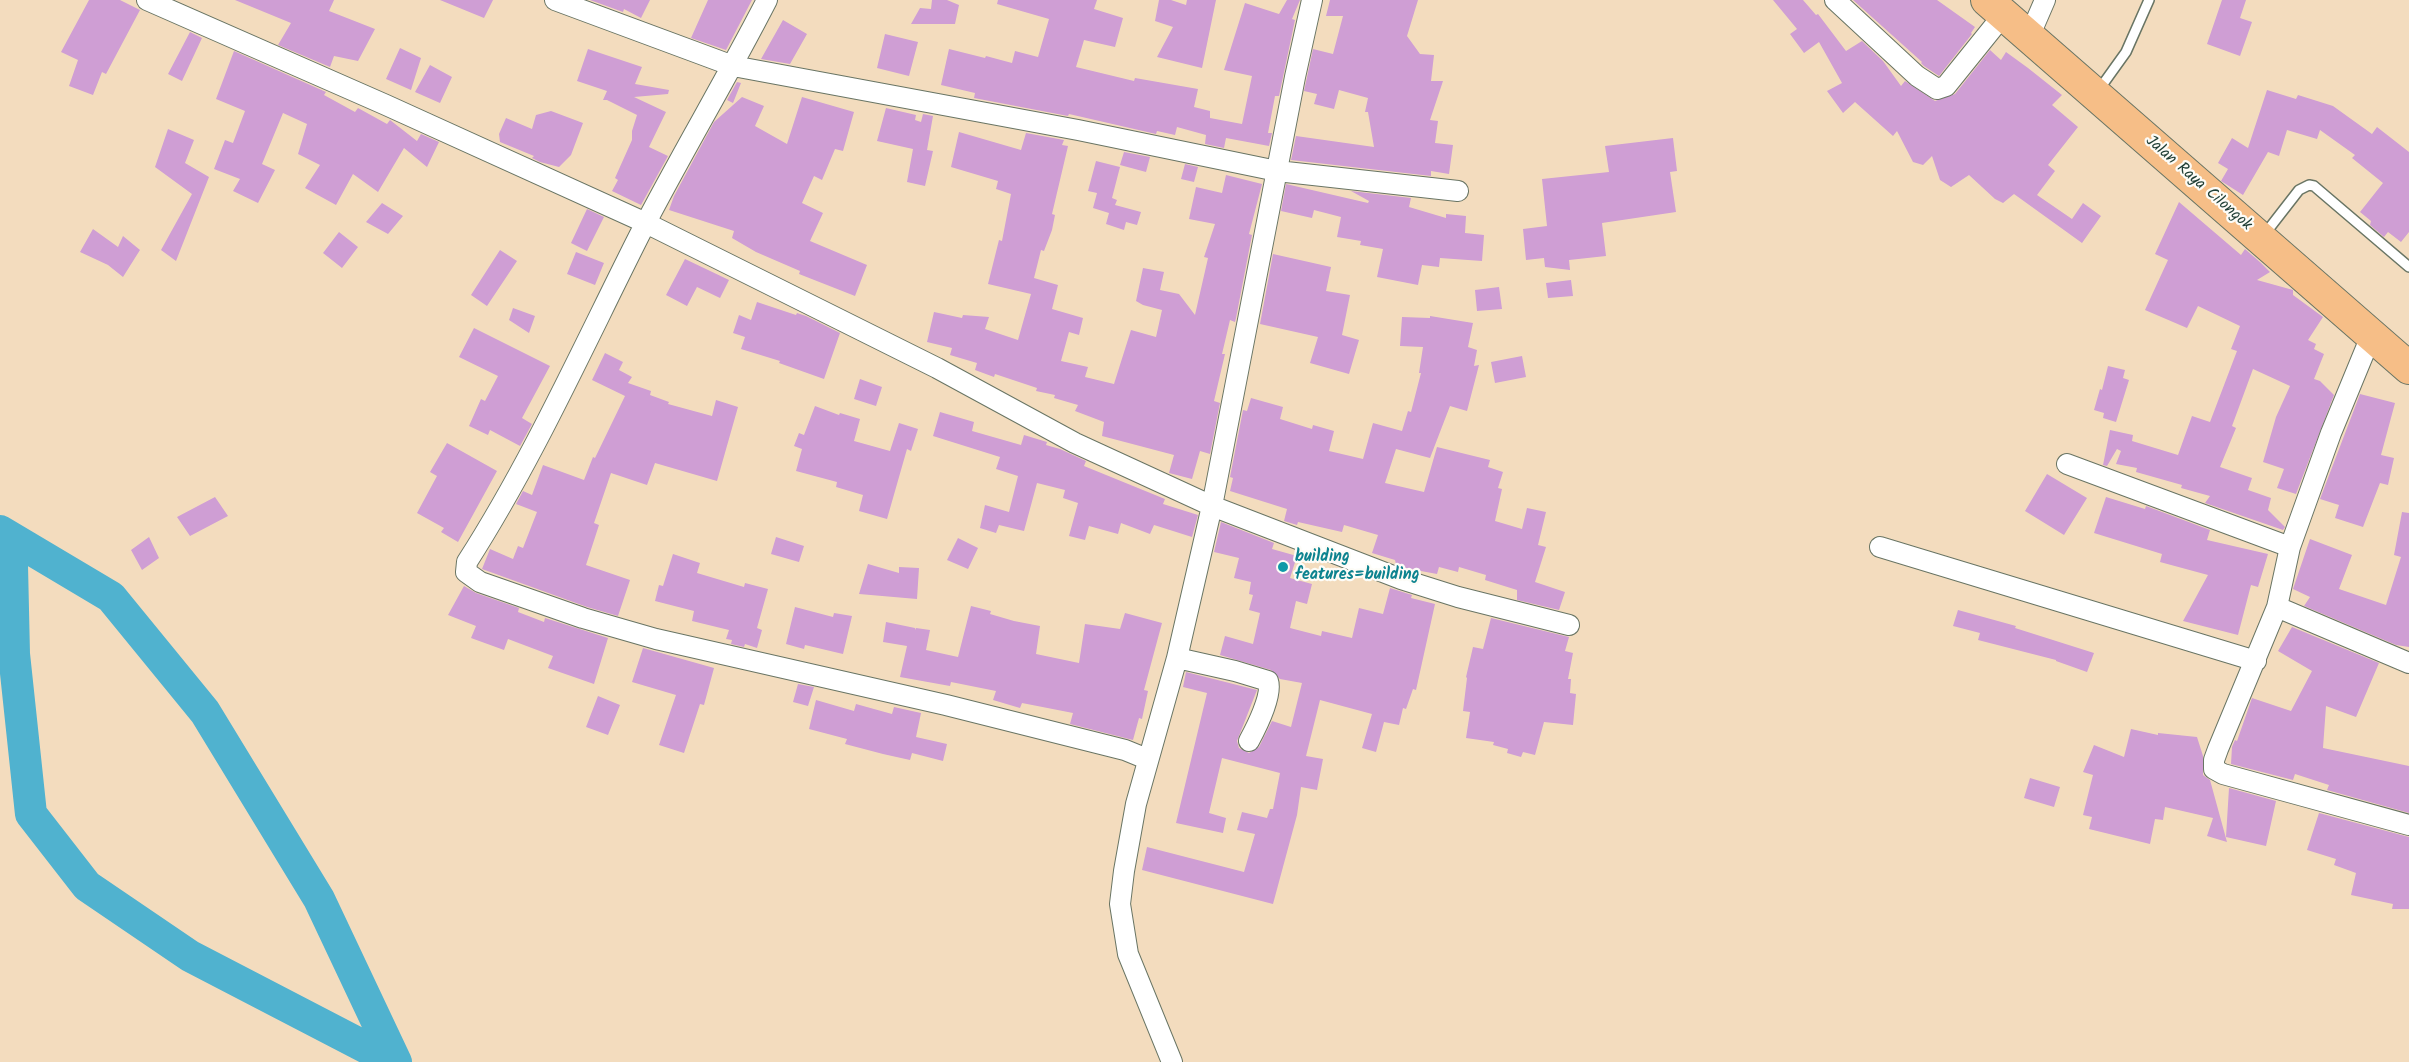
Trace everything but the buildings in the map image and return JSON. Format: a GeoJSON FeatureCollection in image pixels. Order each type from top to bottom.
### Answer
{"type":"FeatureCollection","features":[{"type":"Feature","properties":{"kind":"highway","name":"Jalan Raya Cilongok"},"geometry":{"type":"LineString","coordinates":[[1996,7],[2095,96],[2409,367]]}},
{"type":"Feature","properties":{"kind":"street"},"geometry":{"type":"LineString","coordinates":[[147,0],[646,223],[926,362],[1107,459],[1212,506],[1401,579],[1458,597],[1569,625]]}},
{"type":"Feature","properties":{"kind":"street"},"geometry":{"type":"LineString","coordinates":[[555,0],[733,66],[1078,130],[1277,171],[1458,191]]}},
{"type":"Feature","properties":{"kind":"street"},"geometry":{"type":"LineString","coordinates":[[767,0],[646,223],[504,501],[467,562],[466,572],[480,582],[582,618],[656,639],[945,705],[1125,750],[1147,759]]}},
{"type":"Feature","properties":{"kind":"street"},"geometry":{"type":"LineString","coordinates":[[1172,1062],[1128,954],[1120,904],[1124,871],[1136,804],[1177,658],[1212,506],[1312,0]]}},
{"type":"Feature","properties":{"kind":"street"},"geometry":{"type":"LineString","coordinates":[[1835,0],[1917,76],[1937,89],[1946,86],[1996,7]]}},
{"type":"Feature","properties":{"kind":"street"},"geometry":{"type":"LineString","coordinates":[[2029,37],[2045,0]]}},
{"type":"Feature","properties":{"kind":"street"},"geometry":{"type":"LineString","coordinates":[[2371,336],[2327,444],[2290,547],[2277,607],[2218,749],[2214,769],[2223,774],[2409,825]]}},
{"type":"Feature","properties":{"kind":"street"},"geometry":{"type":"LineString","coordinates":[[2067,464],[2290,547]]}},
{"type":"Feature","properties":{"kind":"street"},"geometry":{"type":"LineString","coordinates":[[1880,548],[2256,661]]}},
{"type":"Feature","properties":{"kind":"street"},"geometry":{"type":"LineString","coordinates":[[2277,607],[2409,663]]}},
{"type":"Feature","properties":{"kind":"street"},"geometry":{"type":"LineString","coordinates":[[1177,658],[1268,681],[1269,689],[1260,719],[1249,741]]}},
{"type":"Feature","properties":{"kind":"lane"},"geometry":{"type":"LineString","coordinates":[[2095,96],[2126,52],[2149,0]]}},
{"type":"Feature","properties":{"kind":"lane"},"geometry":{"type":"LineString","coordinates":[[2261,239],[2299,190],[2309,185],[2314,186],[2409,267]]}},
{"type":"Feature","properties":{"kind":"waterway"},"geometry":{"type":"LineString","coordinates":[[0,531],[111,597],[205,712],[319,899],[396,1062]]}},
{"type":"Feature","properties":{"kind":"waterway"},"geometry":{"type":"LineString","coordinates":[[0,547],[12,565],[14,654],[31,814],[87,886],[190,956],[394,1062]]}},
{"type":"Feature","properties":{"kind":"place","name":"building features=building"},"geometry":{"type":"Point","coordinates":[1283,567]}}]}
